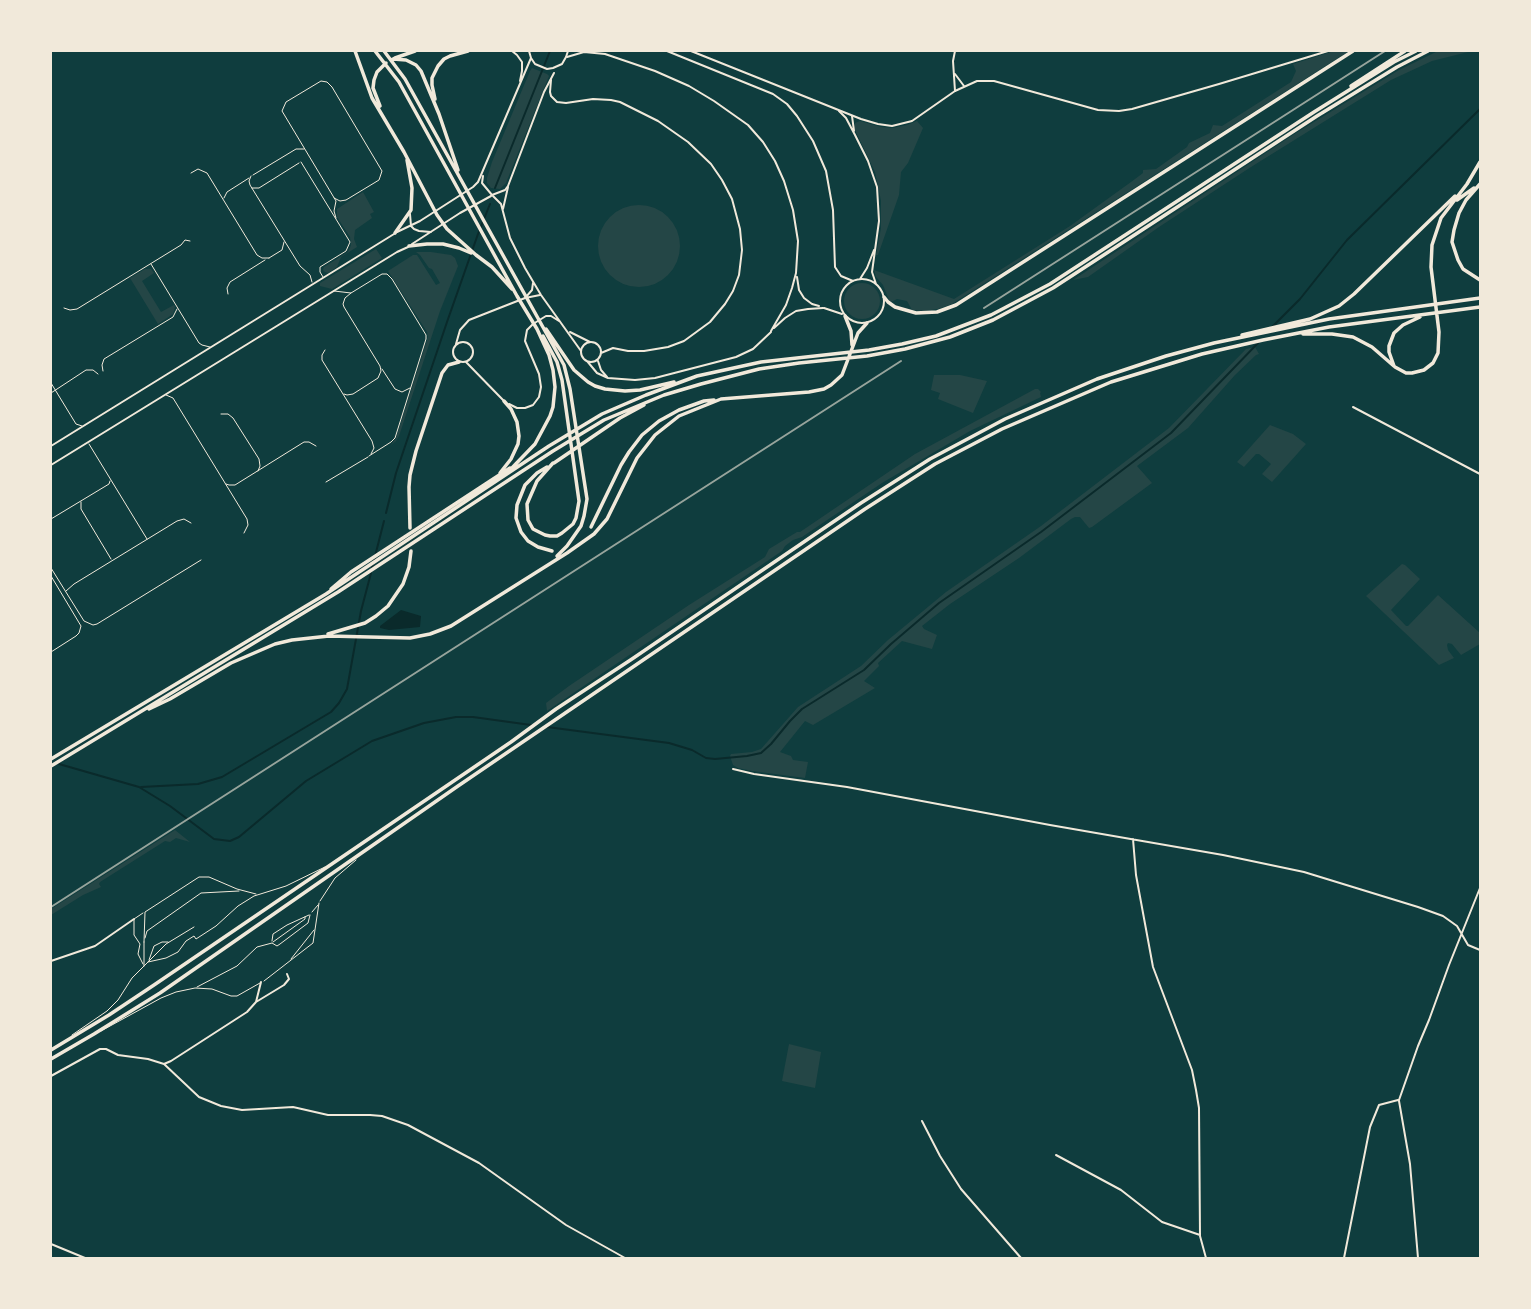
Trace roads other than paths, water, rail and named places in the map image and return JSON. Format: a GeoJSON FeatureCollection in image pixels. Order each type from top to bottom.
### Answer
{"type":"FeatureCollection","features":[{"type":"Feature","properties":{"kind":"highway"},"geometry":{"type":"LineString","coordinates":[[375,51],[399,82],[459,189],[537,329],[553,370],[553,407],[546,425],[535,444],[502,478]]}},
{"type":"Feature","properties":{"kind":"highway"},"geometry":{"type":"LineString","coordinates":[[384,51],[405,79],[543,325],[574,370],[588,382],[605,389],[640,390],[761,362],[817,359]]}},
{"type":"Feature","properties":{"kind":"highway"},"geometry":{"type":"LineString","coordinates":[[415,51],[382,66],[374,80],[375,97],[431,205],[447,229],[467,249],[492,267],[517,296]]}},
{"type":"Feature","properties":{"kind":"highway"},"geometry":{"type":"LineString","coordinates":[[439,114],[432,85],[434,73],[444,59],[468,51]]}},
{"type":"Feature","properties":{"kind":"highway"},"geometry":{"type":"LineString","coordinates":[[884,297],[895,307],[916,313],[937,312],[956,305],[1353,51]]}},
{"type":"Feature","properties":{"kind":"highway"},"geometry":{"type":"LineString","coordinates":[[1340,96],[1405,51]]}},
{"type":"Feature","properties":{"kind":"highway"},"geometry":{"type":"LineString","coordinates":[[1074,271],[1340,96],[1416,51]]}},
{"type":"Feature","properties":{"kind":"highway"},"geometry":{"type":"LineString","coordinates":[[51,766],[356,581],[586,429],[664,395],[701,384],[760,369],[925,339],[1015,303],[1074,271],[1317,116],[1428,51]]}},
{"type":"Feature","properties":{"kind":"highway"},"geometry":{"type":"LineString","coordinates":[[356,52],[367,87],[385,117]]}},
{"type":"Feature","properties":{"kind":"highway"},"geometry":{"type":"LineString","coordinates":[[393,59],[406,60],[421,71],[461,178]]}},
{"type":"Feature","properties":{"kind":"highway"},"geometry":{"type":"LineString","coordinates":[[395,233],[411,210],[412,188],[404,152]]}},
{"type":"Feature","properties":{"kind":"highway"},"geometry":{"type":"LineString","coordinates":[[1292,334],[1353,337],[1372,347],[1395,368],[1406,373],[1420,372],[1428,368],[1438,353],[1438,321],[1430,257],[1438,226],[1480,162]]}},
{"type":"Feature","properties":{"kind":"highway"},"geometry":{"type":"LineString","coordinates":[[1452,204],[1480,184]]}},
{"type":"Feature","properties":{"kind":"highway"},"geometry":{"type":"LineString","coordinates":[[1480,184],[1459,213],[1452,242],[1463,268],[1480,280]]}},
{"type":"Feature","properties":{"kind":"highway"},"geometry":{"type":"LineString","coordinates":[[1287,326],[1326,313],[1354,294],[1462,190]]}},
{"type":"Feature","properties":{"kind":"highway"},"geometry":{"type":"LineString","coordinates":[[409,246],[435,244],[467,249]]}},
{"type":"Feature","properties":{"kind":"highway"},"geometry":{"type":"LineString","coordinates":[[51,1050],[154,985],[861,503],[930,459],[1005,419],[1071,390],[1166,356],[1257,332],[1480,298]]}},
{"type":"Feature","properties":{"kind":"highway"},"geometry":{"type":"LineString","coordinates":[[51,1059],[160,993],[571,708],[935,464],[1019,421],[1111,382],[1173,362],[1329,327],[1480,307]]}},
{"type":"Feature","properties":{"kind":"highway"},"geometry":{"type":"LineString","coordinates":[[1395,368],[1389,352],[1394,333],[1403,325],[1426,314]]}},
{"type":"Feature","properties":{"kind":"highway"},"geometry":{"type":"LineString","coordinates":[[845,316],[850,325],[852,346]]}},
{"type":"Feature","properties":{"kind":"highway"},"geometry":{"type":"LineString","coordinates":[[591,527],[629,452],[642,435],[659,421],[704,401],[808,392],[831,385],[842,375],[852,346],[867,323]]}},
{"type":"Feature","properties":{"kind":"highway"},"geometry":{"type":"LineString","coordinates":[[543,325],[564,365],[587,499],[584,516],[575,536],[554,560]]}},
{"type":"Feature","properties":{"kind":"highway"},"geometry":{"type":"LineString","coordinates":[[537,329],[545,338],[557,362],[562,380],[579,501],[573,524],[556,536],[538,532],[530,524],[527,504],[537,481],[553,463]]}},
{"type":"Feature","properties":{"kind":"highway"},"geometry":{"type":"LineString","coordinates":[[410,528],[410,475],[416,451],[442,373],[448,365],[460,362]]}},
{"type":"Feature","properties":{"kind":"highway"},"geometry":{"type":"LineString","coordinates":[[51,760],[326,594],[582,425],[646,395],[696,376]]}},
{"type":"Feature","properties":{"kind":"highway"},"geometry":{"type":"LineString","coordinates":[[552,551],[538,547],[524,537],[518,525],[516,512],[525,485],[537,473],[620,418],[664,395]]}},
{"type":"Feature","properties":{"kind":"highway"},"geometry":{"type":"LineString","coordinates":[[315,637],[410,638],[441,630],[461,620],[581,544],[601,527],[637,458],[655,435],[679,416],[721,400]]}},
{"type":"Feature","properties":{"kind":"highway"},"geometry":{"type":"LineString","coordinates":[[493,479],[511,459],[518,444],[517,422],[504,401]]}},
{"type":"Feature","properties":{"kind":"highway"},"geometry":{"type":"LineString","coordinates":[[326,594],[361,565],[525,456]]}},
{"type":"Feature","properties":{"kind":"highway"},"geometry":{"type":"LineString","coordinates":[[129,719],[245,656],[275,645],[315,637],[365,622],[382,611],[400,592],[409,567],[411,551]]}},
{"type":"Feature","properties":{"kind":"street"},"geometry":{"type":"LineString","coordinates":[[512,51],[522,62],[520,84]]}},
{"type":"Feature","properties":{"kind":"street"},"geometry":{"type":"LineString","coordinates":[[529,51],[535,64],[541,68],[559,65]]}},
{"type":"Feature","properties":{"kind":"street"},"geometry":{"type":"LineString","coordinates":[[503,209],[508,186],[544,92],[568,51]]}},
{"type":"Feature","properties":{"kind":"street"},"geometry":{"type":"LineString","coordinates":[[667,51],[773,94],[796,114],[813,141],[826,171],[833,210],[835,267],[841,276],[853,281]]}},
{"type":"Feature","properties":{"kind":"street"},"geometry":{"type":"LineString","coordinates":[[691,51],[861,119],[885,125],[902,124],[920,117],[955,91],[977,81],[994,81],[1098,110],[1119,111],[1207,88],[1328,51]]}},
{"type":"Feature","properties":{"kind":"street"},"geometry":{"type":"LineString","coordinates":[[955,51],[955,91]]}},
{"type":"Feature","properties":{"kind":"street"},"geometry":{"type":"LineString","coordinates":[[566,57],[581,52],[597,52],[639,64],[692,88],[748,125],[768,149],[785,181],[797,233],[798,252],[796,273],[786,305],[771,331]]}},
{"type":"Feature","properties":{"kind":"street"},"geometry":{"type":"LineString","coordinates":[[51,446],[473,187],[484,171],[531,58]]}},
{"type":"Feature","properties":{"kind":"street"},"geometry":{"type":"LineString","coordinates":[[554,73],[550,92],[557,102],[593,99],[620,102],[658,121],[688,142],[711,164],[722,180],[732,199],[740,229],[742,250],[739,275],[725,304],[710,322],[691,337],[668,346],[644,351],[612,348],[601,353],[593,362],[587,361]]}},
{"type":"Feature","properties":{"kind":"street"},"geometry":{"type":"LineString","coordinates":[[955,73],[964,86]]}},
{"type":"Feature","properties":{"kind":"street"},"geometry":{"type":"LineString","coordinates":[[796,273],[804,298],[812,304],[835,311],[855,322],[867,323],[882,311],[884,297],[872,272],[880,211],[877,187],[855,135],[838,110]]}},
{"type":"Feature","properties":{"kind":"street"},"geometry":{"type":"LineString","coordinates":[[847,121],[852,115]]}},
{"type":"Feature","properties":{"kind":"street"},"geometry":{"type":"LineString","coordinates":[[852,115],[855,135]]}},
{"type":"Feature","properties":{"kind":"street"},"geometry":{"type":"LineString","coordinates":[[854,123],[861,119]]}},
{"type":"Feature","properties":{"kind":"street"},"geometry":{"type":"LineString","coordinates":[[484,171],[482,183],[500,201],[510,238],[533,282],[581,351],[582,357],[597,373],[635,380],[656,378],[730,359],[753,349],[785,318],[802,309],[823,308]]}},
{"type":"Feature","properties":{"kind":"street"},"geometry":{"type":"LineString","coordinates":[[51,465],[508,186]]}},
{"type":"Feature","properties":{"kind":"street"},"geometry":{"type":"LineString","coordinates":[[411,210],[411,226],[419,231],[432,232]]}},
{"type":"Feature","properties":{"kind":"street"},"geometry":{"type":"LineString","coordinates":[[860,279],[876,246]]}},
{"type":"Feature","properties":{"kind":"street"},"geometry":{"type":"LineString","coordinates":[[845,316],[840,297],[846,286],[860,279],[876,284]]}},
{"type":"Feature","properties":{"kind":"street"},"geometry":{"type":"LineString","coordinates":[[525,298],[532,290],[533,282]]}},
{"type":"Feature","properties":{"kind":"street"},"geometry":{"type":"LineString","coordinates":[[456,344],[466,342],[471,346],[472,356],[466,362],[460,362],[453,355],[453,349],[460,330],[469,320],[525,298],[541,295]]}},
{"type":"Feature","properties":{"kind":"street"},"geometry":{"type":"LineString","coordinates":[[466,362],[504,401],[512,406],[529,407],[537,401],[541,392],[536,363],[525,341],[526,333],[533,324],[546,316],[559,321]]}},
{"type":"Feature","properties":{"kind":"street"},"geometry":{"type":"LineString","coordinates":[[566,330],[597,344],[601,353]]}},
{"type":"Feature","properties":{"kind":"street"},"geometry":{"type":"LineString","coordinates":[[581,351],[583,346],[591,342]]}},
{"type":"Feature","properties":{"kind":"street"},"geometry":{"type":"LineString","coordinates":[[598,359],[601,370],[608,377]]}},
{"type":"Feature","properties":{"kind":"street"},"geometry":{"type":"LineString","coordinates":[[1353,407],[1480,474]]}},
{"type":"Feature","properties":{"kind":"street"},"geometry":{"type":"LineString","coordinates":[[733,769],[847,786],[1304,872],[1443,916],[1457,926],[1468,945],[1480,950]]}},
{"type":"Feature","properties":{"kind":"street"},"geometry":{"type":"LineString","coordinates":[[1132,839],[1153,967],[1192,1070],[1196,1090],[1199,1108],[1200,1235],[1206,1258]]}},
{"type":"Feature","properties":{"kind":"street"},"geometry":{"type":"LineString","coordinates":[[1418,1258],[1412,1175],[1399,1100],[1480,888]]}},
{"type":"Feature","properties":{"kind":"street"},"geometry":{"type":"LineString","coordinates":[[51,961],[95,946],[134,919]]}},
{"type":"Feature","properties":{"kind":"street"},"geometry":{"type":"LineString","coordinates":[[164,1064],[181,1056],[247,1012],[256,1002],[284,985],[289,979],[288,974]]}},
{"type":"Feature","properties":{"kind":"street"},"geometry":{"type":"LineString","coordinates":[[256,1002],[261,982]]}},
{"type":"Feature","properties":{"kind":"street"},"geometry":{"type":"LineString","coordinates":[[51,1076],[100,1049],[106,1049],[118,1055],[164,1064],[199,1097],[221,1106],[242,1110],[285,1107],[328,1115],[382,1116],[408,1125],[479,1163],[566,1225],[625,1258]]}},
{"type":"Feature","properties":{"kind":"street"},"geometry":{"type":"LineString","coordinates":[[1344,1258],[1370,1127],[1379,1105],[1399,1100]]}},
{"type":"Feature","properties":{"kind":"street"},"geometry":{"type":"LineString","coordinates":[[922,1121],[961,1189],[1021,1258]]}},
{"type":"Feature","properties":{"kind":"street"},"geometry":{"type":"LineString","coordinates":[[1056,1155],[1115,1186],[1162,1223],[1200,1235]]}},
{"type":"Feature","properties":{"kind":"street"},"geometry":{"type":"LineString","coordinates":[[51,1244],[85,1258]]}},
{"type":"Feature","properties":{"kind":"lane"},"geometry":{"type":"LineString","coordinates":[[334,198],[344,201],[379,180],[383,171],[332,87],[325,81],[286,102],[283,107],[284,115],[334,198],[337,202],[334,211],[336,218]]}},
{"type":"Feature","properties":{"kind":"lane"},"geometry":{"type":"LineString","coordinates":[[225,202],[227,192],[251,176],[296,149],[306,151]]}},
{"type":"Feature","properties":{"kind":"lane"},"geometry":{"type":"LineString","coordinates":[[250,186],[259,188],[301,162],[305,159],[306,151]]}},
{"type":"Feature","properties":{"kind":"lane"},"geometry":{"type":"LineString","coordinates":[[301,162],[349,240],[346,251],[320,267],[324,278]]}},
{"type":"Feature","properties":{"kind":"lane"},"geometry":{"type":"LineString","coordinates":[[191,173],[198,169],[205,171],[257,255],[269,258]]}},
{"type":"Feature","properties":{"kind":"lane"},"geometry":{"type":"LineString","coordinates":[[251,176],[250,186],[301,268],[311,276],[309,287]]}},
{"type":"Feature","properties":{"kind":"lane"},"geometry":{"type":"LineString","coordinates":[[228,294],[230,282],[282,250],[283,239]]}},
{"type":"Feature","properties":{"kind":"lane"},"geometry":{"type":"LineString","coordinates":[[64,308],[77,309],[185,240],[190,241]]}},
{"type":"Feature","properties":{"kind":"lane"},"geometry":{"type":"LineString","coordinates":[[151,264],[199,342],[212,347]]}},
{"type":"Feature","properties":{"kind":"lane"},"geometry":{"type":"LineString","coordinates":[[326,482],[394,440],[412,386],[426,339],[392,279],[383,274],[351,293],[344,300],[344,307],[395,389],[405,391],[412,386]]}},
{"type":"Feature","properties":{"kind":"lane"},"geometry":{"type":"LineString","coordinates":[[332,292],[351,293]]}},
{"type":"Feature","properties":{"kind":"lane"},"geometry":{"type":"LineString","coordinates":[[103,371],[104,359],[173,317],[177,312],[176,305]]}},
{"type":"Feature","properties":{"kind":"lane"},"geometry":{"type":"LineString","coordinates":[[325,350],[322,359],[373,444],[373,451],[369,456]]}},
{"type":"Feature","properties":{"kind":"lane"},"geometry":{"type":"LineString","coordinates":[[342,392],[353,394],[378,378],[381,373],[380,366]]}},
{"type":"Feature","properties":{"kind":"lane"},"geometry":{"type":"LineString","coordinates":[[51,393],[86,370],[98,373]]}},
{"type":"Feature","properties":{"kind":"lane"},"geometry":{"type":"LineString","coordinates":[[51,383],[76,424],[84,426]]}},
{"type":"Feature","properties":{"kind":"lane"},"geometry":{"type":"LineString","coordinates":[[164,395],[173,398],[248,520],[244,533]]}},
{"type":"Feature","properties":{"kind":"lane"},"geometry":{"type":"LineString","coordinates":[[221,414],[228,414],[233,418],[259,459],[260,466],[256,472]]}},
{"type":"Feature","properties":{"kind":"lane"},"geometry":{"type":"LineString","coordinates":[[224,482],[233,486],[304,442],[316,446]]}},
{"type":"Feature","properties":{"kind":"lane"},"geometry":{"type":"LineString","coordinates":[[88,443],[148,539]]}},
{"type":"Feature","properties":{"kind":"lane"},"geometry":{"type":"LineString","coordinates":[[51,519],[109,484],[110,479]]}},
{"type":"Feature","properties":{"kind":"lane"},"geometry":{"type":"LineString","coordinates":[[84,498],[81,509],[113,561]]}},
{"type":"Feature","properties":{"kind":"lane"},"geometry":{"type":"LineString","coordinates":[[65,590],[68,591],[74,584],[178,520],[191,523]]}},
{"type":"Feature","properties":{"kind":"lane"},"geometry":{"type":"LineString","coordinates":[[51,568],[84,621],[94,625],[201,560]]}},
{"type":"Feature","properties":{"kind":"lane"},"geometry":{"type":"LineString","coordinates":[[51,576],[81,626],[76,636],[51,652]]}},
{"type":"Feature","properties":{"kind":"lane"},"geometry":{"type":"LineString","coordinates":[[272,943],[277,946],[308,923],[310,915],[335,878],[363,853]]}},
{"type":"Feature","properties":{"kind":"lane"},"geometry":{"type":"LineString","coordinates":[[148,962],[178,952],[186,941],[194,936],[196,939],[216,926],[238,906],[258,894],[286,886],[335,861]]}},
{"type":"Feature","properties":{"kind":"lane"},"geometry":{"type":"LineString","coordinates":[[144,966],[138,954],[140,944],[134,935],[134,919],[199,877],[209,877],[241,891],[258,894]]}},
{"type":"Feature","properties":{"kind":"lane"},"geometry":{"type":"LineString","coordinates":[[144,943],[147,931],[201,894],[241,891]]}},
{"type":"Feature","properties":{"kind":"lane"},"geometry":{"type":"LineString","coordinates":[[94,1034],[107,1030],[176,992],[195,988],[212,989],[237,996],[261,982],[313,943],[319,903]]}},
{"type":"Feature","properties":{"kind":"lane"},"geometry":{"type":"LineString","coordinates":[[144,966],[145,912]]}},
{"type":"Feature","properties":{"kind":"lane"},"geometry":{"type":"LineString","coordinates":[[272,943],[273,933],[310,915]]}},
{"type":"Feature","properties":{"kind":"lane"},"geometry":{"type":"LineString","coordinates":[[195,988],[237,965],[257,948],[272,943],[305,917]]}},
{"type":"Feature","properties":{"kind":"lane"},"geometry":{"type":"LineString","coordinates":[[63,1043],[113,1006],[132,978],[148,962],[170,942],[194,927]]}},
{"type":"Feature","properties":{"kind":"lane"},"geometry":{"type":"LineString","coordinates":[[290,961],[315,928]]}},
{"type":"Feature","properties":{"kind":"lane"},"geometry":{"type":"LineString","coordinates":[[148,962],[154,946],[170,942]]}},
{"type":"Feature","properties":{"kind":"lane"},"geometry":{"type":"LineString","coordinates":[[140,944],[144,943]]}},
{"type":"Feature","properties":{"kind":"waterway"},"geometry":{"type":"LineString","coordinates":[[495,188],[550,51]]}},
{"type":"Feature","properties":{"kind":"waterway"},"geometry":{"type":"LineString","coordinates":[[1271,328],[1300,299],[1347,240],[1480,109]]}},
{"type":"Feature","properties":{"kind":"waterway"},"geometry":{"type":"LineString","coordinates":[[386,513],[396,473],[490,204]]}},
{"type":"Feature","properties":{"kind":"waterway"},"geometry":{"type":"LineString","coordinates":[[547,727],[669,743],[692,750],[706,758],[761,753],[802,709],[864,670],[939,603],[1041,532],[1171,433],[1258,343]]}},
{"type":"Feature","properties":{"kind":"waterway"},"geometry":{"type":"LineString","coordinates":[[372,568],[384,521]]}},
{"type":"Feature","properties":{"kind":"waterway"},"geometry":{"type":"LineString","coordinates":[[141,787],[198,784],[222,777],[331,712],[347,689],[371,573]]}},
{"type":"Feature","properties":{"kind":"waterway"},"geometry":{"type":"LineString","coordinates":[[59,764],[139,787],[214,839],[230,841],[239,837],[306,781],[372,741],[424,723],[456,717],[531,725]]}},
{"type":"Feature","properties":{"kind":"railway"},"geometry":{"type":"LineString","coordinates":[[984,308],[1385,51]]}},
{"type":"Feature","properties":{"kind":"railway"},"geometry":{"type":"LineString","coordinates":[[51,907],[901,361]]}}]}
